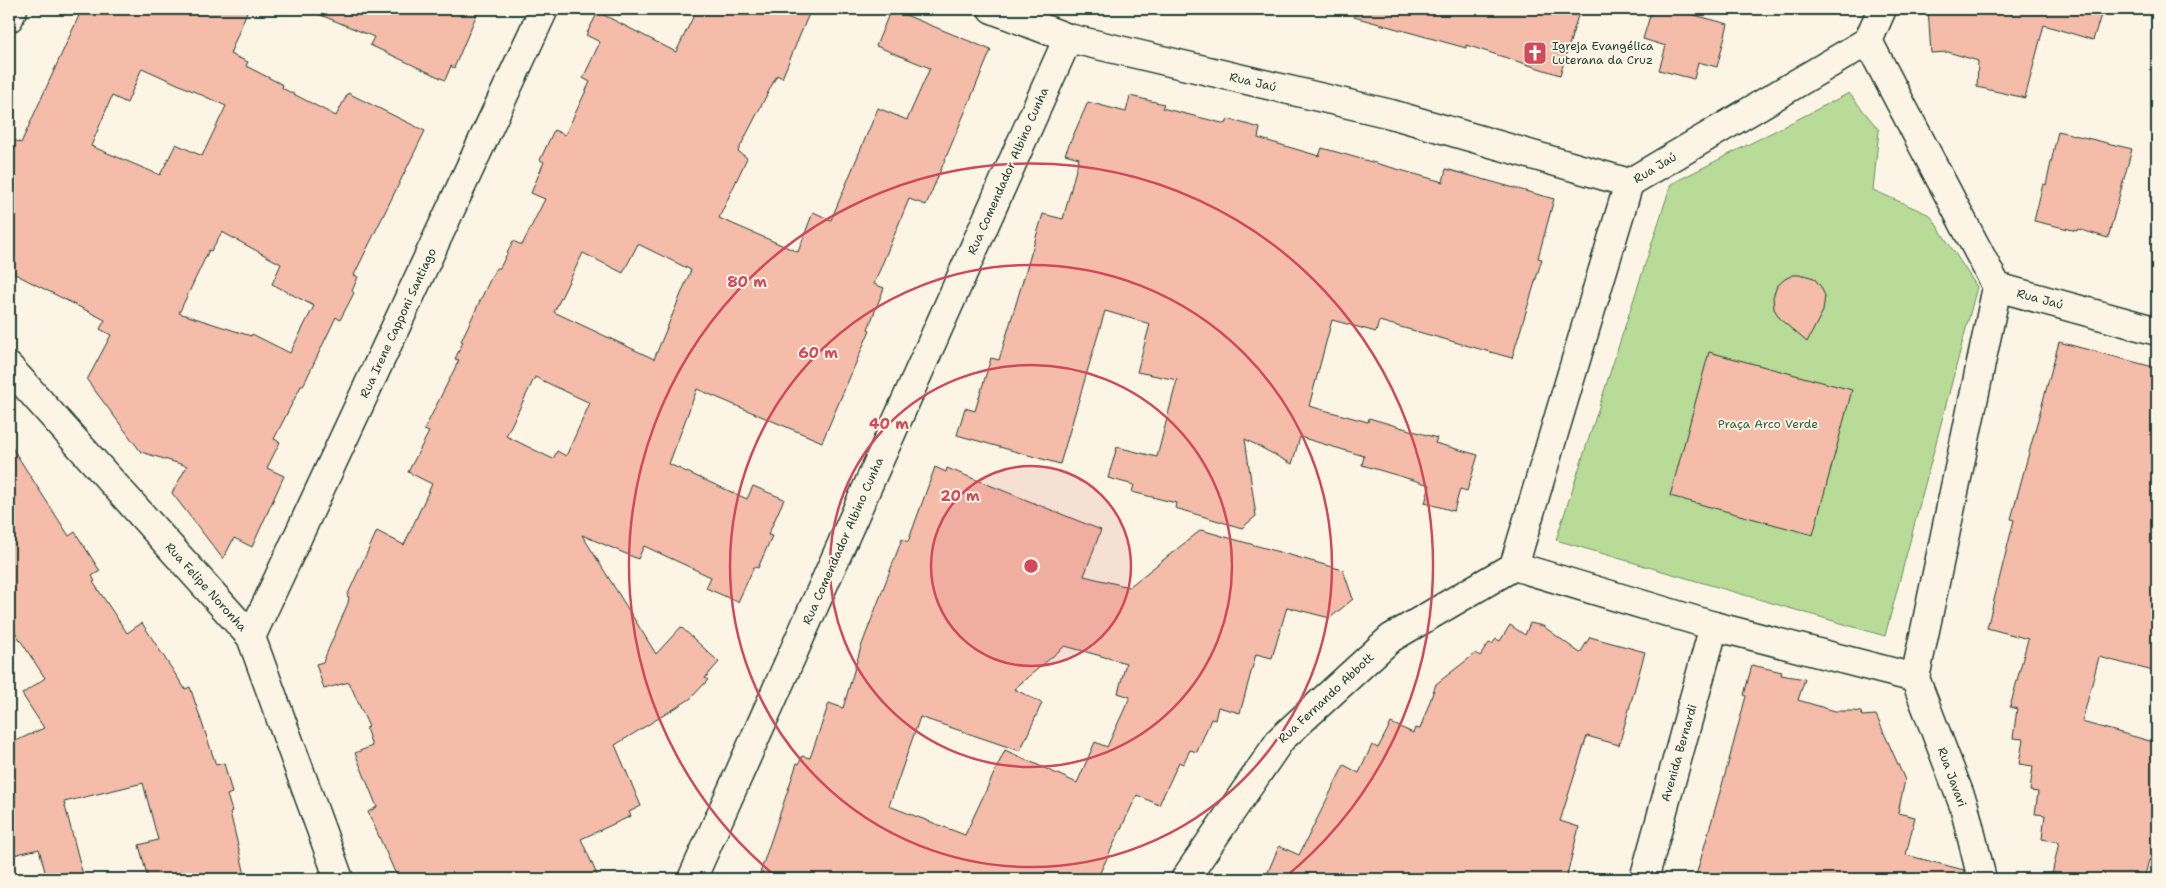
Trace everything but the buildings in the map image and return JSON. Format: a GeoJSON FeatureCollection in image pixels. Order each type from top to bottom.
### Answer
{"type":"FeatureCollection","features":[{"type":"Feature","properties":{"kind":"street"},"geometry":{"type":"LineString","coordinates":[[9,18],[13,9]]}},
{"type":"Feature","properties":{"kind":"street","name":"Rua Irene Capponi Santiago"},"geometry":{"type":"LineString","coordinates":[[251,637],[544,9]]}},
{"type":"Feature","properties":{"kind":"street","name":"Rua Jaú"},"geometry":{"type":"LineString","coordinates":[[992,9],[1068,38],[1391,114],[1630,183],[1868,41]]}},
{"type":"Feature","properties":{"kind":"street"},"geometry":{"type":"LineString","coordinates":[[1630,183],[1514,566],[1714,626],[1915,678],[1997,287],[1868,41],[1882,9]]}},
{"type":"Feature","properties":{"kind":"street","name":"Rua Comendador Albino Cunha"},"geometry":{"type":"LineString","coordinates":[[692,879],[1068,38]]}},
{"type":"Feature","properties":{"kind":"street","name":"Rua Jaú"},"geometry":{"type":"LineString","coordinates":[[1997,287],[2157,331]]}},
{"type":"Feature","properties":{"kind":"street","name":"Rua Felipe Noronha"},"geometry":{"type":"LineString","coordinates":[[9,367],[251,637],[339,879]]}},
{"type":"Feature","properties":{"kind":"street","name":"Rua Fernando Abbott"},"geometry":{"type":"LineString","coordinates":[[1186,879],[1281,739],[1391,638],[1514,566]]}},
{"type":"Feature","properties":{"kind":"street","name":"Avenida Bernardi"},"geometry":{"type":"LineString","coordinates":[[1644,879],[1714,626]]}},
{"type":"Feature","properties":{"kind":"street","name":"Rua Javari"},"geometry":{"type":"LineString","coordinates":[[1915,678],[1964,806],[1982,879]]}},
{"type":"Feature","properties":{"kind":"green space","name":"Praça Arco Verde"},"geometry":{"type":"Polygon","coordinates":[[[1849,93],[1879,130],[1873,190],[1930,215],[1977,287],[1885,636],[1556,540],[1671,184],[1849,93]]]}},
{"type":"Feature","properties":{"kind":"place","name":"Igreja Evangélica Luterana da Cruz"},"geometry":{"type":"Point","coordinates":[1535,53]}}]}
